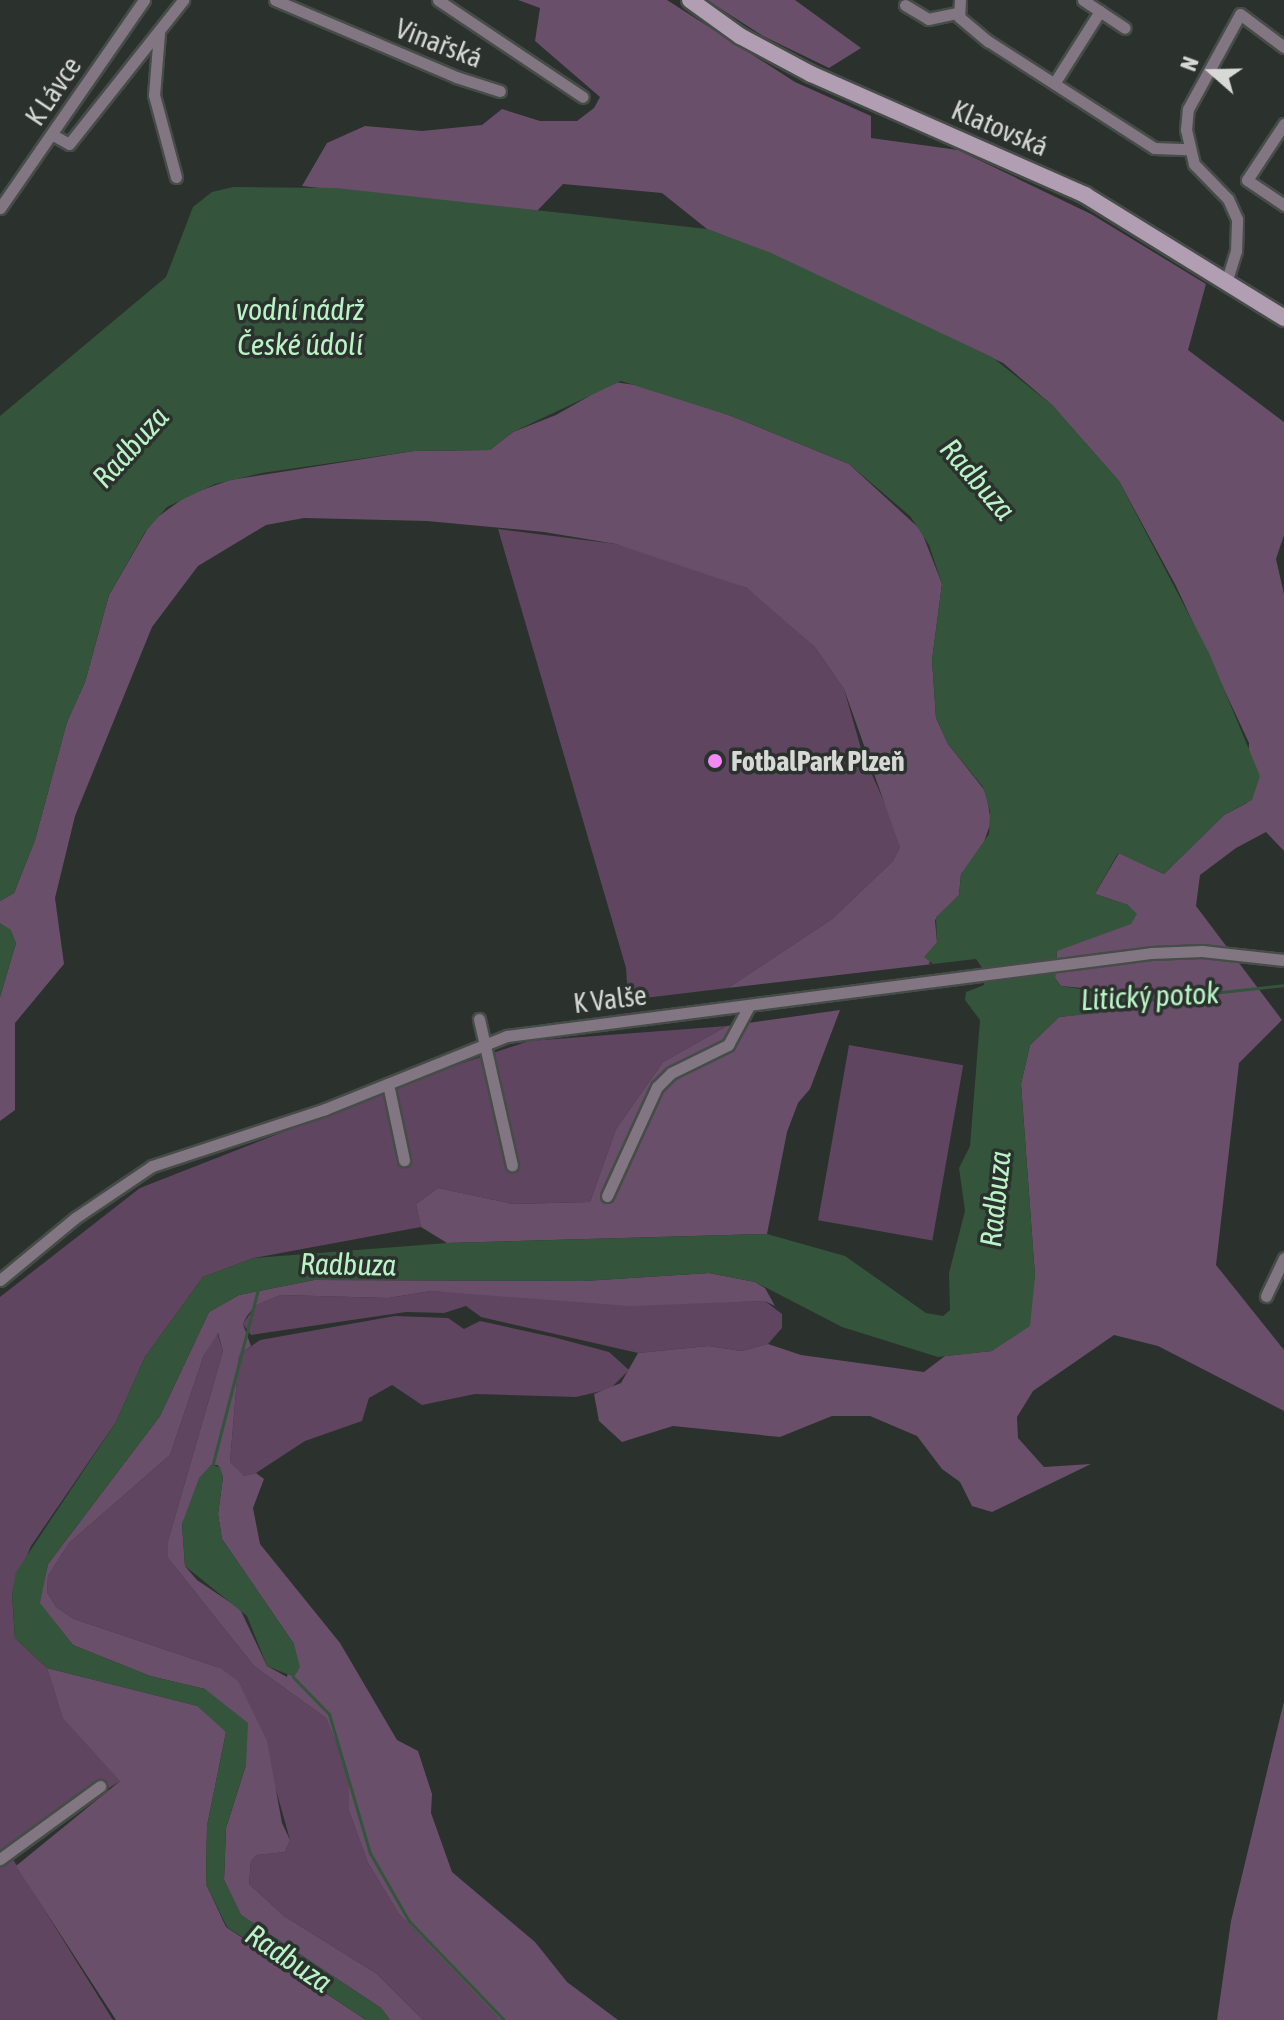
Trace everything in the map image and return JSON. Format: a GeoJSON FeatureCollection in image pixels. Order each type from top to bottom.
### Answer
{"type":"FeatureCollection","features":[{"type":"Feature","properties":{"kind":"main road","name":"Klatovská"},"geometry":{"type":"LineString","coordinates":[[690,0],[740,36],[811,74],[1085,195],[1284,318]]}},
{"type":"Feature","properties":{"kind":"street","name":"K Lávce"},"geometry":{"type":"LineString","coordinates":[[0,208],[144,0]]}},
{"type":"Feature","properties":{"kind":"street"},"geometry":{"type":"LineString","coordinates":[[53,135],[69,144],[183,0]]}},
{"type":"Feature","properties":{"kind":"street","name":"Vinařská"},"geometry":{"type":"LineString","coordinates":[[275,0],[456,77],[500,91]]}},
{"type":"Feature","properties":{"kind":"street"},"geometry":{"type":"LineString","coordinates":[[438,0],[583,97]]}},
{"type":"Feature","properties":{"kind":"street"},"geometry":{"type":"LineString","coordinates":[[957,13],[960,0]]}},
{"type":"Feature","properties":{"kind":"street"},"geometry":{"type":"LineString","coordinates":[[1083,0],[1125,28]]}},
{"type":"Feature","properties":{"kind":"street"},"geometry":{"type":"LineString","coordinates":[[905,5],[928,19],[957,13]]}},
{"type":"Feature","properties":{"kind":"street"},"geometry":{"type":"LineString","coordinates":[[1055,82],[1100,11]]}},
{"type":"Feature","properties":{"kind":"street"},"geometry":{"type":"LineString","coordinates":[[957,13],[988,41],[1154,148],[1188,149]]}},
{"type":"Feature","properties":{"kind":"street"},"geometry":{"type":"LineString","coordinates":[[1227,280],[1236,251],[1237,219],[1228,199],[1204,178],[1188,149],[1186,120],[1194,93],[1240,14],[1284,47]]}},
{"type":"Feature","properties":{"kind":"street"},"geometry":{"type":"LineString","coordinates":[[159,33],[154,95],[176,177]]}},
{"type":"Feature","properties":{"kind":"street"},"geometry":{"type":"LineString","coordinates":[[1284,124],[1247,180],[1284,205]]}},
{"type":"Feature","properties":{"kind":"street","name":"K Valše"},"geometry":{"type":"LineString","coordinates":[[0,1280],[75,1218],[152,1166],[388,1084],[507,1036],[1060,965],[1202,951],[1284,960]]}},
{"type":"Feature","properties":{"kind":"street"},"geometry":{"type":"LineString","coordinates":[[607,1196],[657,1087],[671,1073],[728,1045],[749,1006]]}},
{"type":"Feature","properties":{"kind":"street"},"geometry":{"type":"LineString","coordinates":[[479,1019],[488,1043],[512,1165]]}},
{"type":"Feature","properties":{"kind":"street"},"geometry":{"type":"LineString","coordinates":[[388,1084],[404,1160]]}},
{"type":"Feature","properties":{"kind":"street"},"geometry":{"type":"LineString","coordinates":[[1266,1296],[1284,1258]]}},
{"type":"Feature","properties":{"kind":"street"},"geometry":{"type":"LineString","coordinates":[[0,1859],[100,1786]]}},
{"type":"Feature","properties":{"kind":"shaded area"},"geometry":{"type":"Polygon","coordinates":[[[518,0],[667,0],[795,82],[871,116],[871,138],[958,150],[1091,214],[1206,284],[1188,350],[1284,422],[1284,535],[1276,559],[1284,594],[1284,851],[1266,832],[1236,848],[1200,875],[1196,906],[1282,1020],[1239,1063],[1216,1265],[1284,1350],[1284,1411],[1158,1346],[1114,1335],[1033,1391],[1017,1417],[1018,1438],[1044,1467],[1091,1464],[992,1512],[972,1506],[960,1482],[942,1469],[917,1436],[870,1416],[832,1416],[780,1437],[673,1426],[622,1442],[599,1421],[594,1394],[621,1383],[638,1353],[708,1346],[742,1351],[768,1344],[801,1355],[924,1372],[945,1356],[992,1351],[1028,1307],[1035,1276],[1021,1084],[1030,1045],[1059,1017],[1120,1010],[1126,992],[1061,986],[1055,978],[1057,951],[1128,905],[1095,894],[1119,853],[1164,874],[1224,815],[1247,803],[1249,743],[1176,586],[1119,481],[1052,405],[1003,363],[776,256],[707,229],[662,193],[563,184],[536,212],[302,186],[327,143],[365,126],[422,131],[482,125],[502,109],[540,121],[577,121],[594,108],[600,97],[535,41],[540,8],[518,0]]]}},
{"type":"Feature","properties":{"kind":"shaded area"},"geometry":{"type":"Polygon","coordinates":[[[707,0],[795,0],[861,48],[829,68],[763,36],[707,0]]]}},
{"type":"Feature","properties":{"kind":"shaded area"},"geometry":{"type":"Polygon","coordinates":[[[614,382],[650,387],[849,464],[921,530],[942,584],[932,660],[936,718],[948,744],[986,792],[991,822],[980,853],[961,874],[959,895],[935,920],[937,942],[929,964],[933,964],[728,988],[832,919],[893,861],[900,847],[844,689],[814,646],[747,588],[616,544],[544,532],[427,521],[304,518],[266,525],[198,566],[152,627],[75,816],[55,898],[64,964],[15,1023],[15,1110],[0,1121],[0,997],[16,943],[0,923],[0,901],[14,893],[35,840],[67,722],[85,682],[109,595],[152,521],[188,495],[230,480],[414,451],[490,450],[513,432],[556,415],[614,382]]]}},
{"type":"Feature","properties":{"kind":"shaded area","name":"FotbalPark Plzeň"},"geometry":{"type":"Polygon","coordinates":[[[498,529],[616,544],[671,560],[747,588],[779,613],[814,646],[844,689],[862,752],[898,833],[900,847],[893,861],[832,919],[728,988],[628,1000],[626,968],[498,529]]]}},
{"type":"Feature","properties":{"kind":"shaded area"},"geometry":{"type":"Polygon","coordinates":[[[840,1010],[810,1089],[798,1103],[787,1132],[767,1234],[447,1243],[421,1227],[416,1204],[438,1188],[513,1204],[590,1202],[616,1129],[663,1062],[727,1026],[840,1010]]]}},
{"type":"Feature","properties":{"kind":"shaded area"},"geometry":{"type":"Polygon","coordinates":[[[727,1026],[663,1062],[616,1129],[590,1202],[513,1204],[438,1188],[416,1204],[421,1227],[254,1258],[203,1277],[145,1357],[116,1422],[31,1546],[12,1593],[15,1638],[47,1668],[62,1714],[180,1730],[120,1781],[9,1853],[113,2020],[0,2020],[0,1297],[140,1188],[433,1073],[529,1041],[727,1026]]]}},
{"type":"Feature","properties":{"kind":"shaded area"},"geometry":{"type":"Polygon","coordinates":[[[849,1045],[963,1065],[932,1240],[818,1220],[849,1045]]]}},
{"type":"Feature","properties":{"kind":"shaded area"},"geometry":{"type":"Polygon","coordinates":[[[709,1273],[755,1282],[765,1288],[775,1306],[765,1301],[630,1306],[431,1291],[388,1298],[281,1295],[256,1305],[243,1324],[251,1346],[239,1355],[230,1462],[244,1476],[256,1473],[264,1479],[253,1508],[260,1544],[340,1643],[397,1740],[418,1751],[432,1794],[431,1813],[452,1872],[535,1942],[567,1982],[618,2020],[500,2020],[399,1914],[368,1863],[349,1811],[349,1776],[326,1718],[254,1666],[168,1558],[168,1541],[223,1351],[218,1333],[204,1355],[170,1455],[69,1543],[48,1576],[47,1592],[56,1607],[74,1619],[220,1668],[238,1681],[267,1741],[282,1823],[290,1840],[285,1852],[257,1855],[251,1861],[249,1884],[284,1916],[377,1974],[423,2020],[390,2020],[381,2008],[241,1915],[224,1880],[226,1828],[246,1765],[205,1689],[150,1676],[73,1645],[39,1603],[48,1564],[160,1416],[209,1312],[239,1295],[314,1280],[584,1281],[709,1273]],[[211,1465],[182,1524],[185,1566],[197,1580],[240,1609],[267,1666],[287,1677],[294,1644],[222,1539],[218,1514],[223,1477],[218,1465],[211,1465]]]}},
{"type":"Feature","properties":{"kind":"shaded area"},"geometry":{"type":"Polygon","coordinates":[[[431,1291],[679,1303],[765,1301],[782,1314],[782,1328],[768,1344],[742,1351],[708,1346],[638,1353],[481,1317],[466,1306],[444,1313],[406,1312],[251,1335],[243,1324],[256,1305],[281,1295],[388,1298],[431,1291]]]}},
{"type":"Feature","properties":{"kind":"shaded area"},"geometry":{"type":"Polygon","coordinates":[[[395,1316],[448,1318],[464,1329],[480,1321],[553,1337],[609,1352],[629,1370],[610,1389],[576,1397],[475,1394],[422,1405],[392,1385],[369,1398],[362,1421],[305,1441],[256,1473],[244,1476],[238,1471],[230,1462],[239,1355],[260,1340],[395,1316]]]}},
{"type":"Feature","properties":{"kind":"shaded area"},"geometry":{"type":"Polygon","coordinates":[[[217,1332],[223,1351],[168,1541],[168,1558],[254,1666],[326,1718],[349,1776],[349,1811],[368,1863],[399,1914],[500,2020],[423,2020],[377,1974],[284,1916],[249,1884],[251,1861],[257,1855],[285,1852],[290,1840],[276,1790],[220,1668],[74,1619],[56,1607],[47,1592],[48,1576],[69,1543],[170,1455],[204,1355],[217,1332]]]}},
{"type":"Feature","properties":{"kind":"shaded area"},"geometry":{"type":"Polygon","coordinates":[[[47,1668],[198,1706],[217,1719],[226,1732],[207,1826],[206,1884],[226,1927],[366,2020],[116,2020],[16,1866],[120,1781],[63,1718],[47,1668]]]}},
{"type":"Feature","properties":{"kind":"shaded area"},"geometry":{"type":"Polygon","coordinates":[[[1284,1701],[1284,2020],[1217,2020],[1231,1921],[1284,1701]]]}},
{"type":"Feature","properties":{"kind":"water","name":"vodní nádrž České údolí"},"geometry":{"type":"Polygon","coordinates":[[[233,187],[336,188],[707,229],[769,252],[992,357],[1052,405],[1119,481],[1209,653],[1260,776],[1252,800],[1224,815],[1164,874],[1118,853],[1095,894],[1128,905],[1137,914],[1131,924],[1057,951],[1055,978],[1061,986],[1152,1000],[1140,1009],[1059,1017],[1030,1045],[1021,1084],[1035,1276],[1030,1326],[992,1351],[938,1357],[842,1327],[755,1282],[709,1273],[584,1281],[314,1280],[239,1295],[209,1312],[160,1416],[48,1564],[40,1603],[73,1645],[150,1676],[205,1689],[248,1723],[246,1765],[226,1828],[224,1880],[241,1915],[381,2008],[390,2020],[366,2020],[227,1927],[206,1884],[207,1826],[226,1732],[197,1706],[47,1668],[15,1638],[12,1593],[16,1572],[116,1422],[145,1357],[203,1277],[254,1258],[447,1243],[767,1234],[845,1256],[926,1313],[943,1316],[950,1310],[949,1273],[965,1211],[959,1168],[970,1146],[980,1020],[965,1000],[966,992],[984,985],[985,972],[976,959],[933,964],[924,957],[937,942],[936,917],[959,895],[961,874],[989,834],[990,811],[983,787],[948,744],[936,718],[932,660],[942,584],[929,545],[910,516],[849,464],[734,417],[621,381],[513,432],[490,450],[414,451],[262,473],[215,484],[167,507],[145,532],[109,595],[85,682],[67,722],[35,840],[14,893],[0,901],[0,416],[166,277],[193,207],[212,192],[233,187]]]}},
{"type":"Feature","properties":{"kind":"water"},"geometry":{"type":"Polygon","coordinates":[[[0,923],[11,930],[16,943],[0,997],[0,923]]]}},
{"type":"Feature","properties":{"kind":"water"},"geometry":{"type":"Polygon","coordinates":[[[211,1465],[220,1467],[223,1477],[218,1514],[222,1539],[294,1644],[300,1667],[294,1677],[267,1666],[247,1616],[185,1566],[182,1524],[199,1478],[211,1465]]]}},
{"type":"Feature","properties":{"kind":"waterway","name":"Litický potok"},"geometry":{"type":"LineString","coordinates":[[1149,1000],[1284,985]]}},
{"type":"Feature","properties":{"kind":"waterway"},"geometry":{"type":"LineString","coordinates":[[212,1467],[258,1289]]}},
{"type":"Feature","properties":{"kind":"waterway"},"geometry":{"type":"LineString","coordinates":[[293,1677],[329,1714],[370,1853],[409,1921],[504,2020]]}},
{"type":"Feature","properties":{"kind":"place","name":"FotbalPark Plzeň"},"geometry":{"type":"Point","coordinates":[715,761]}},
{"type":"Feature","properties":{"kind":"water label","name":"Radbuza"},"geometry":{"type":"Point","coordinates":[130,447]}},
{"type":"Feature","properties":{"kind":"water label","name":"Radbuza"},"geometry":{"type":"Point","coordinates":[978,479]}},
{"type":"Feature","properties":{"kind":"water label","name":"Radbuza"},"geometry":{"type":"Point","coordinates":[995,1199]}},
{"type":"Feature","properties":{"kind":"water label","name":"Radbuza"},"geometry":{"type":"Point","coordinates":[348,1264]}},
{"type":"Feature","properties":{"kind":"water label","name":"Radbuza"},"geometry":{"type":"Point","coordinates":[289,1958]}}]}
